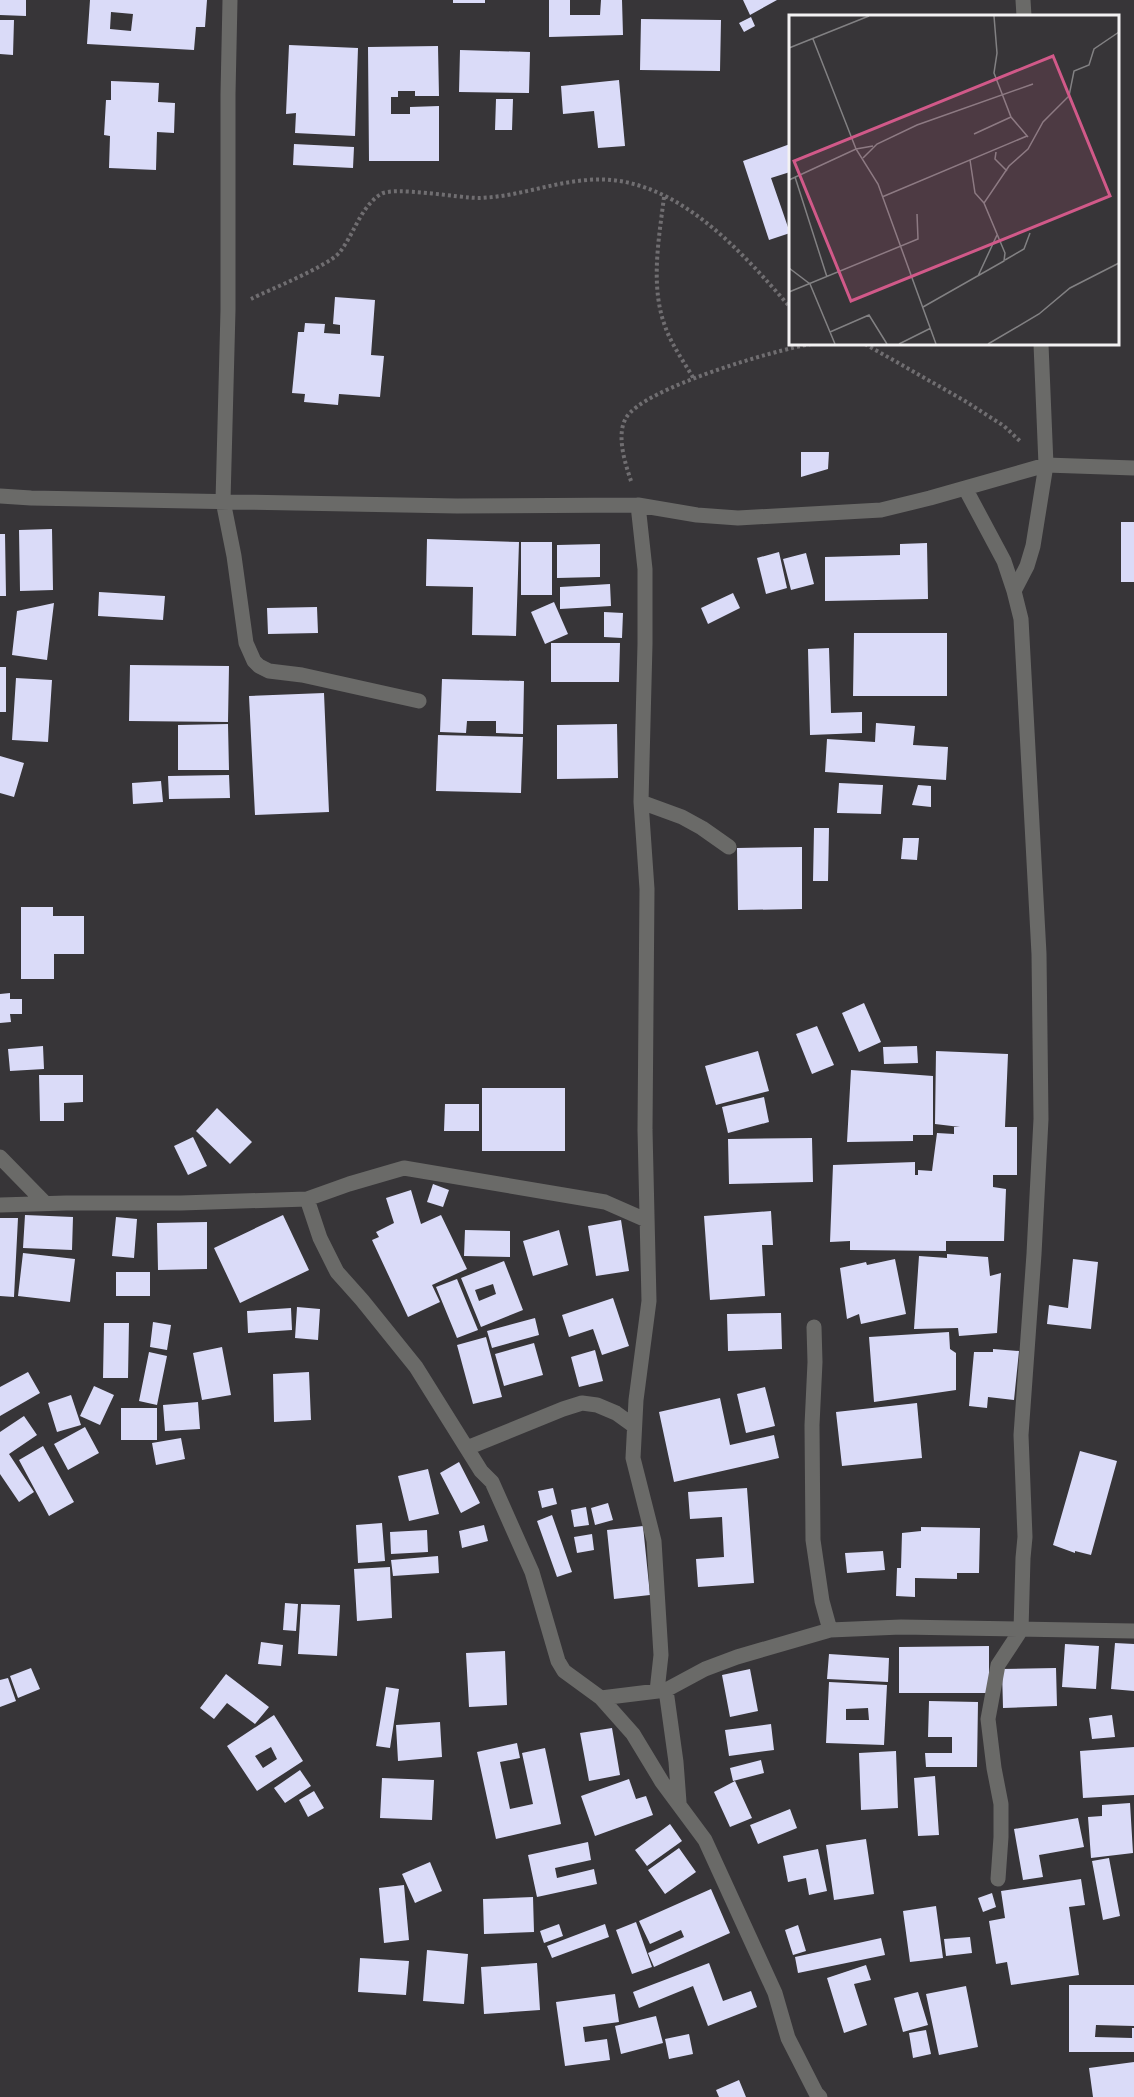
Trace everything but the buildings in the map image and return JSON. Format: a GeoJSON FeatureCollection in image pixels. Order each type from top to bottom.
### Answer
{"type":"FeatureCollection","features":[{"type":"Feature","properties":{"kind":"street"},"geometry":{"type":"LineString","coordinates":[[230,0],[228,310],[223,501],[234,556],[246,643],[259,666],[268,671],[320,678],[419,701]]}},
{"type":"Feature","properties":{"kind":"street"},"geometry":{"type":"LineString","coordinates":[[1023,0],[1024,15]]}},
{"type":"Feature","properties":{"kind":"street"},"geometry":{"type":"LineString","coordinates":[[1014,591],[1027,566],[1033,546],[1046,465],[1041,345]]}},
{"type":"Feature","properties":{"kind":"street"},"geometry":{"type":"LineString","coordinates":[[0,496],[457,506],[638,505],[698,515],[738,518],[881,510],[1046,465],[1134,468]]}},
{"type":"Feature","properties":{"kind":"street"},"geometry":{"type":"LineString","coordinates":[[965,488],[1004,561],[1021,619],[1039,954],[1041,1119],[1021,1435],[1025,1517],[1021,1630],[998,1665],[988,1719],[1002,1811],[998,1879]]}},
{"type":"Feature","properties":{"kind":"street"},"geometry":{"type":"LineString","coordinates":[[638,505],[645,569],[641,802],[647,889],[645,1130],[649,1301],[636,1400],[633,1458],[654,1541],[662,1691],[676,1762],[679,1802]]}},
{"type":"Feature","properties":{"kind":"street"},"geometry":{"type":"LineString","coordinates":[[641,802],[682,817],[729,847]]}},
{"type":"Feature","properties":{"kind":"street"},"geometry":{"type":"LineString","coordinates":[[0,1157],[45,1203]]}},
{"type":"Feature","properties":{"kind":"street"},"geometry":{"type":"LineString","coordinates":[[0,1205],[307,1199],[404,1168],[520,1186],[605,1203],[646,1220]]}},
{"type":"Feature","properties":{"kind":"street"},"geometry":{"type":"LineString","coordinates":[[307,1199],[320,1238],[337,1272],[416,1367],[481,1471],[492,1482],[534,1580],[558,1662],[564,1671],[601,1698],[633,1734],[662,1782],[705,1840],[775,1993],[788,2038],[820,2097]]}},
{"type":"Feature","properties":{"kind":"street"},"geometry":{"type":"LineString","coordinates":[[814,1327],[813,1540],[822,1601],[830,1630]]}},
{"type":"Feature","properties":{"kind":"street"},"geometry":{"type":"LineString","coordinates":[[467,1448],[582,1403],[597,1405],[616,1413],[634,1426]]}},
{"type":"Feature","properties":{"kind":"street"},"geometry":{"type":"LineString","coordinates":[[601,1698],[662,1691],[705,1669],[737,1657],[830,1630],[900,1627],[1134,1631]]}},
{"type":"Feature","properties":{"kind":"path"},"geometry":{"type":"LineString","coordinates":[[228,310],[333,258],[375,200],[380,194],[389,190],[479,198],[586,180],[609,179],[628,182],[664,197],[706,223],[735,247],[789,306]]}},
{"type":"Feature","properties":{"kind":"path"},"geometry":{"type":"LineString","coordinates":[[664,197],[658,246],[660,308],[665,327],[694,379]]}},
{"type":"Feature","properties":{"kind":"path"},"geometry":{"type":"LineString","coordinates":[[638,505],[624,454],[623,427],[625,420],[639,404],[694,379],[785,348],[804,345]]}},
{"type":"Feature","properties":{"kind":"path"},"geometry":{"type":"LineString","coordinates":[[872,346],[1004,426],[1046,465]]}}]}
